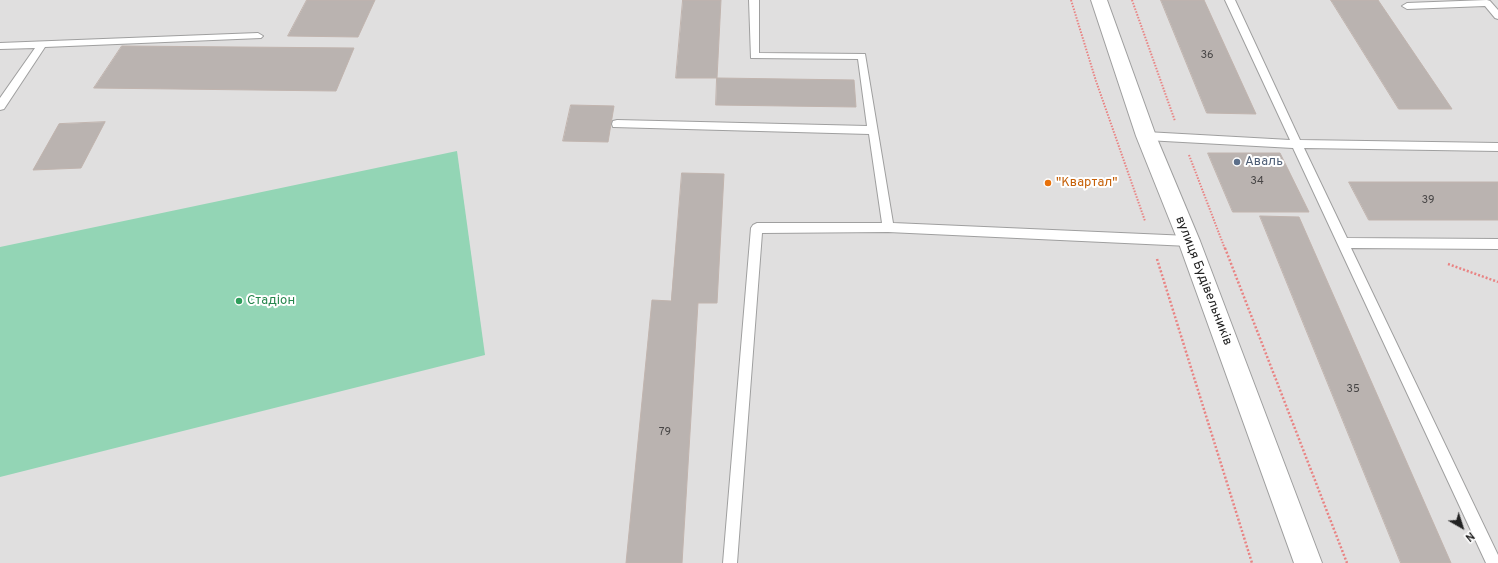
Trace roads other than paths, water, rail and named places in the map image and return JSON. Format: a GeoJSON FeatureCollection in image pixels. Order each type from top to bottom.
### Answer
{"type":"FeatureCollection","features":[{"type":"Feature","properties":{"kind":"street","name":"вулиця Будівельників"},"geometry":{"type":"LineString","coordinates":[[1099,0],[1146,136],[1189,241],[1308,563]]}},
{"type":"Feature","properties":{"kind":"lane"},"geometry":{"type":"LineString","coordinates":[[754,0],[754,56],[862,56],[888,227]]}},
{"type":"Feature","properties":{"kind":"lane"},"geometry":{"type":"LineString","coordinates":[[1230,0],[1342,243],[1494,563]]}},
{"type":"Feature","properties":{"kind":"lane"},"geometry":{"type":"LineString","coordinates":[[1407,6],[1487,3],[1498,16]]}},
{"type":"Feature","properties":{"kind":"lane"},"geometry":{"type":"LineString","coordinates":[[0,46],[258,36]]}},
{"type":"Feature","properties":{"kind":"lane"},"geometry":{"type":"LineString","coordinates":[[0,106],[42,45]]}},
{"type":"Feature","properties":{"kind":"lane"},"geometry":{"type":"LineString","coordinates":[[617,124],[873,130]]}},
{"type":"Feature","properties":{"kind":"lane"},"geometry":{"type":"LineString","coordinates":[[1146,136],[1296,144],[1498,147]]}},
{"type":"Feature","properties":{"kind":"lane"},"geometry":{"type":"LineString","coordinates":[[730,563],[757,228],[888,227],[1189,241]]}},
{"type":"Feature","properties":{"kind":"lane"},"geometry":{"type":"LineString","coordinates":[[1342,243],[1498,244]]}},
{"type":"Feature","properties":{"kind":"place","name":"Аваль"},"geometry":{"type":"Point","coordinates":[1237,162]}},
{"type":"Feature","properties":{"kind":"place","name":"\"Квартал\""},"geometry":{"type":"Point","coordinates":[1048,183]}},
{"type":"Feature","properties":{"kind":"place","name":"Стадіон"},"geometry":{"type":"Point","coordinates":[239,301]}}]}
